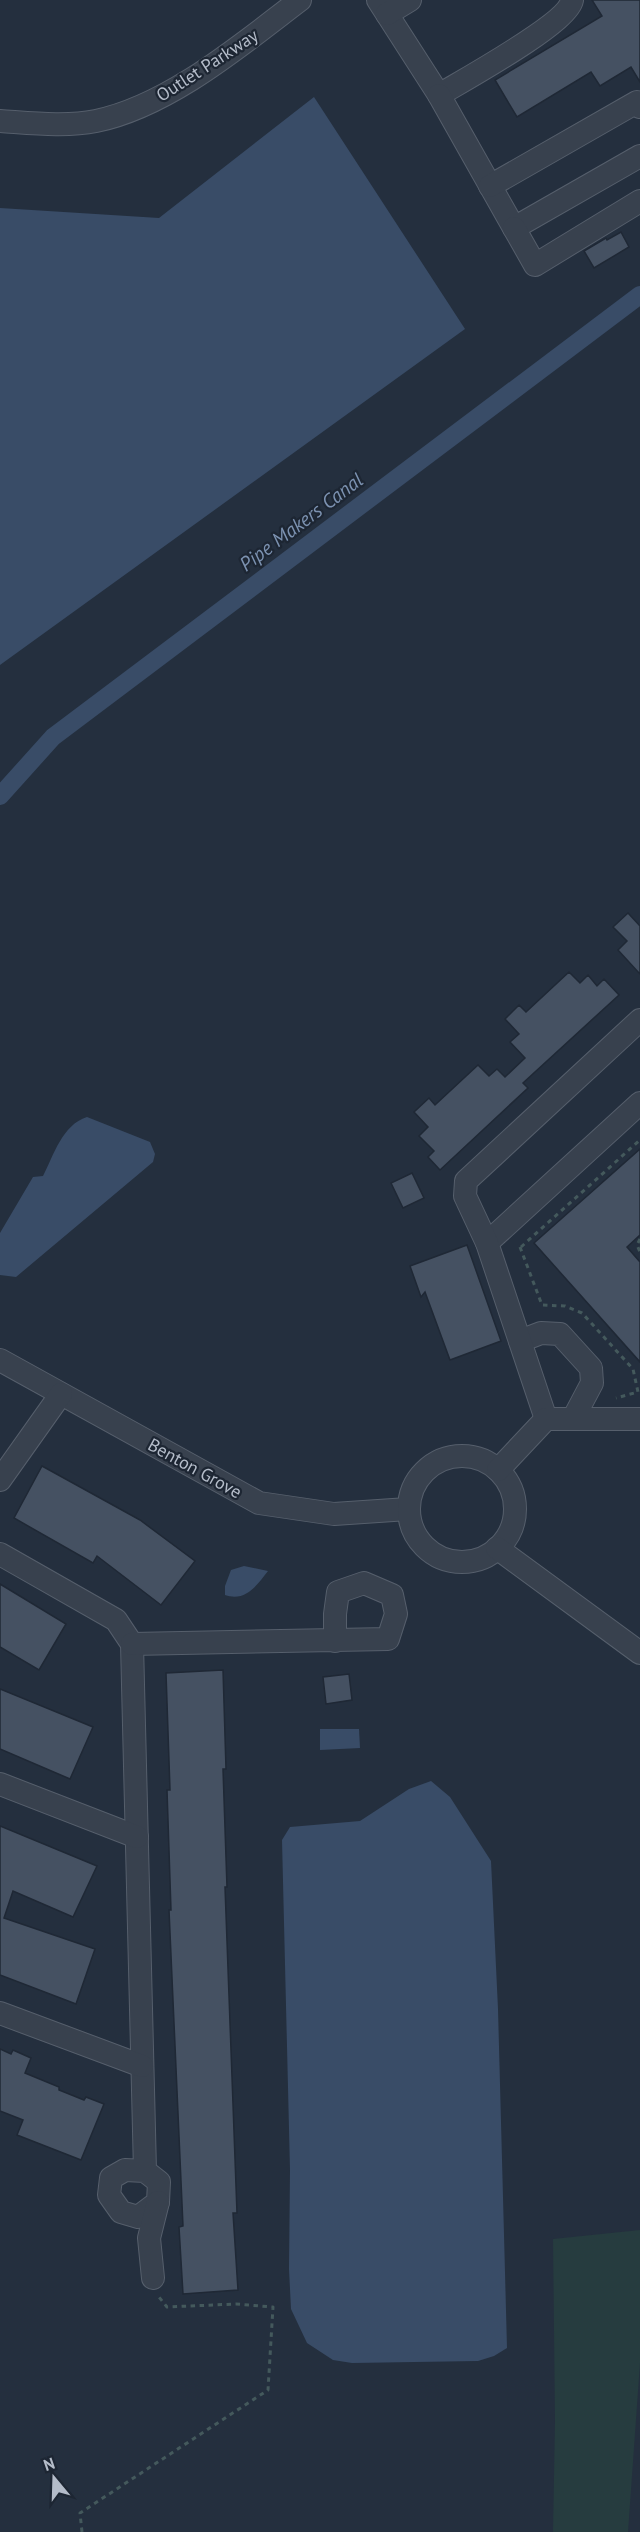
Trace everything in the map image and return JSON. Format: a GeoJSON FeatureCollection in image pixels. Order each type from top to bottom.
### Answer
{"type":"FeatureCollection","features":[{"type":"Feature","properties":{"kind":"street","name":"Outlet Parkway"},"geometry":{"type":"LineString","coordinates":[[0,121],[46,124],[96,121],[157,100],[226,56],[300,0]]}},
{"type":"Feature","properties":{"kind":"street"},"geometry":{"type":"LineString","coordinates":[[410,0],[383,7],[439,96],[535,265],[640,201]]}},
{"type":"Feature","properties":{"kind":"street"},"geometry":{"type":"LineString","coordinates":[[439,96],[548,28],[571,6],[572,0]]}},
{"type":"Feature","properties":{"kind":"street"},"geometry":{"type":"LineString","coordinates":[[490,186],[637,102],[640,107]]}},
{"type":"Feature","properties":{"kind":"street"},"geometry":{"type":"LineString","coordinates":[[514,228],[640,156]]}},
{"type":"Feature","properties":{"kind":"street"},"geometry":{"type":"LineString","coordinates":[[546,1419],[520,1341],[492,1239],[465,1196],[466,1181],[640,1020]]}},
{"type":"Feature","properties":{"kind":"street"},"geometry":{"type":"LineString","coordinates":[[492,1239],[640,1103]]}},
{"type":"Feature","properties":{"kind":"street"},"geometry":{"type":"LineString","coordinates":[[520,1341],[541,1333],[560,1334],[591,1368],[592,1383],[573,1419]]}},
{"type":"Feature","properties":{"kind":"street","name":"Benton Grove"},"geometry":{"type":"LineString","coordinates":[[0,1360],[259,1503],[334,1514],[408,1509]]}},
{"type":"Feature","properties":{"kind":"street"},"geometry":{"type":"LineString","coordinates":[[0,1480],[62,1394]]}},
{"type":"Feature","properties":{"kind":"street"},"geometry":{"type":"LineString","coordinates":[[498,1470],[546,1419],[640,1419]]}},
{"type":"Feature","properties":{"kind":"street"},"geometry":{"type":"LineString","coordinates":[[466,1456],[483,1460],[498,1470],[509,1484],[514,1500],[514,1518],[508,1534],[497,1548],[482,1557],[466,1562],[448,1560],[432,1553],[419,1541],[411,1526],[408,1509],[411,1491],[420,1476],[433,1464],[449,1457],[466,1456]]}},
{"type":"Feature","properties":{"kind":"street"},"geometry":{"type":"LineString","coordinates":[[497,1548],[640,1653]]}},
{"type":"Feature","properties":{"kind":"street"},"geometry":{"type":"LineString","coordinates":[[0,1554],[116,1620],[132,1644],[145,2171]]}},
{"type":"Feature","properties":{"kind":"street"},"geometry":{"type":"LineString","coordinates":[[132,1644],[335,1641]]}},
{"type":"Feature","properties":{"kind":"street"},"geometry":{"type":"LineString","coordinates":[[0,1784],[137,1837]]}},
{"type":"Feature","properties":{"kind":"street"},"geometry":{"type":"LineString","coordinates":[[0,2013],[142,2066]]}},
{"type":"Feature","properties":{"kind":"street"},"geometry":{"type":"LineString","coordinates":[[153,2278],[149,2238],[158,2202],[159,2182],[145,2171],[125,2170],[111,2178],[109,2195],[121,2212],[138,2217],[158,2202]]}},
{"type":"Feature","properties":{"kind":"path"},"geometry":{"type":"LineString","coordinates":[[492,1239],[520,1247],[640,1140]]}},
{"type":"Feature","properties":{"kind":"path"},"geometry":{"type":"LineString","coordinates":[[640,1239],[637,1245],[640,1252]]}},
{"type":"Feature","properties":{"kind":"path"},"geometry":{"type":"LineString","coordinates":[[82,2532],[80,2513],[268,2390],[273,2307],[237,2304],[167,2307],[159,2298],[153,2278]]}},
{"type":"Feature","properties":{"kind":"green space"},"geometry":{"type":"Polygon","coordinates":[[[640,2230],[640,2363],[628,2532],[553,2532],[555,2421],[553,2239],[640,2230]]]}},
{"type":"Feature","properties":{"kind":"water"},"geometry":{"type":"Polygon","coordinates":[[[314,97],[465,329],[0,665],[0,208],[159,218],[314,97]]]}},
{"type":"Feature","properties":{"kind":"water"},"geometry":{"type":"Polygon","coordinates":[[[87,1117],[150,1142],[155,1154],[153,1162],[16,1277],[0,1275],[0,1233],[33,1177],[43,1176],[65,1134],[78,1121],[87,1117]]]}},
{"type":"Feature","properties":{"kind":"water"},"geometry":{"type":"Polygon","coordinates":[[[244,1566],[268,1571],[255,1587],[245,1594],[232,1597],[225,1595],[225,1586],[231,1570],[244,1566]]]}},
{"type":"Feature","properties":{"kind":"water"},"geometry":{"type":"Polygon","coordinates":[[[320,1729],[359,1729],[360,1748],[320,1750],[320,1729]]]}},
{"type":"Feature","properties":{"kind":"water"},"geometry":{"type":"Polygon","coordinates":[[[431,1781],[450,1797],[491,1861],[498,2009],[507,2348],[494,2356],[478,2361],[352,2363],[333,2360],[307,2343],[291,2309],[282,1840],[290,1827],[360,1821],[409,1789],[431,1781]]]}},
{"type":"Feature","properties":{"kind":"building"},"geometry":{"type":"Polygon","coordinates":[[[592,0],[640,0],[640,82],[631,67],[600,86],[591,72],[517,117],[495,80],[602,16],[592,0]]]}},
{"type":"Feature","properties":{"kind":"building"},"geometry":{"type":"Polygon","coordinates":[[[621,232],[629,247],[594,268],[584,251],[621,232]]]}},
{"type":"Feature","properties":{"kind":"building"},"geometry":{"type":"Polygon","coordinates":[[[628,913],[640,926],[640,974],[618,950],[627,941],[613,927],[628,913]]]}},
{"type":"Feature","properties":{"kind":"building"},"geometry":{"type":"Polygon","coordinates":[[[569,972],[580,983],[588,975],[597,986],[604,979],[619,995],[523,1083],[528,1088],[440,1170],[428,1157],[434,1151],[419,1136],[428,1127],[414,1112],[429,1098],[435,1105],[478,1065],[489,1076],[497,1069],[505,1077],[525,1058],[510,1042],[519,1034],[505,1019],[519,1005],[526,1012],[569,972]]]}},
{"type":"Feature","properties":{"kind":"building"},"geometry":{"type":"Polygon","coordinates":[[[640,1149],[640,1235],[627,1247],[640,1262],[640,1362],[534,1243],[640,1149]]]}},
{"type":"Feature","properties":{"kind":"building"},"geometry":{"type":"Polygon","coordinates":[[[412,1173],[424,1198],[403,1208],[391,1183],[412,1173]]]}},
{"type":"Feature","properties":{"kind":"building"},"geometry":{"type":"Polygon","coordinates":[[[467,1245],[501,1341],[450,1360],[425,1292],[421,1297],[410,1266],[467,1245]]]}},
{"type":"Feature","properties":{"kind":"building"},"geometry":{"type":"Polygon","coordinates":[[[42,1466],[140,1520],[195,1561],[161,1605],[97,1556],[93,1563],[14,1518],[42,1466]]]}},
{"type":"Feature","properties":{"kind":"building"},"geometry":{"type":"Polygon","coordinates":[[[0,1584],[66,1624],[39,1670],[0,1647],[0,1584]]]}},
{"type":"Feature","properties":{"kind":"building"},"geometry":{"type":"Polygon","coordinates":[[[223,1670],[226,1769],[223,1769],[227,1887],[225,1887],[237,2213],[233,2213],[238,2290],[183,2294],[179,2227],[183,2226],[169,1910],[171,1910],[167,1790],[170,1790],[166,1673],[223,1670]]]}},
{"type":"Feature","properties":{"kind":"building"},"geometry":{"type":"Polygon","coordinates":[[[349,1674],[352,1700],[326,1704],[323,1677],[349,1674]]]}},
{"type":"Feature","properties":{"kind":"building"},"geometry":{"type":"Polygon","coordinates":[[[0,1689],[93,1727],[70,1779],[0,1749],[0,1689]]]}},
{"type":"Feature","properties":{"kind":"building"},"geometry":{"type":"Polygon","coordinates":[[[0,1826],[97,1866],[73,1917],[13,1891],[4,1918],[95,1949],[76,2004],[0,1975],[0,1826]]]}},
{"type":"Feature","properties":{"kind":"building"},"geometry":{"type":"Polygon","coordinates":[[[0,2049],[11,2054],[13,2050],[31,2058],[25,2073],[84,2100],[86,2097],[104,2104],[81,2160],[17,2135],[23,2120],[0,2111],[0,2049]]]}},
{"type":"Feature","properties":{"kind":"waterway","name":"Pipe Makers Canal"},"geometry":{"type":"LineString","coordinates":[[0,796],[53,737],[640,295]]}}]}
